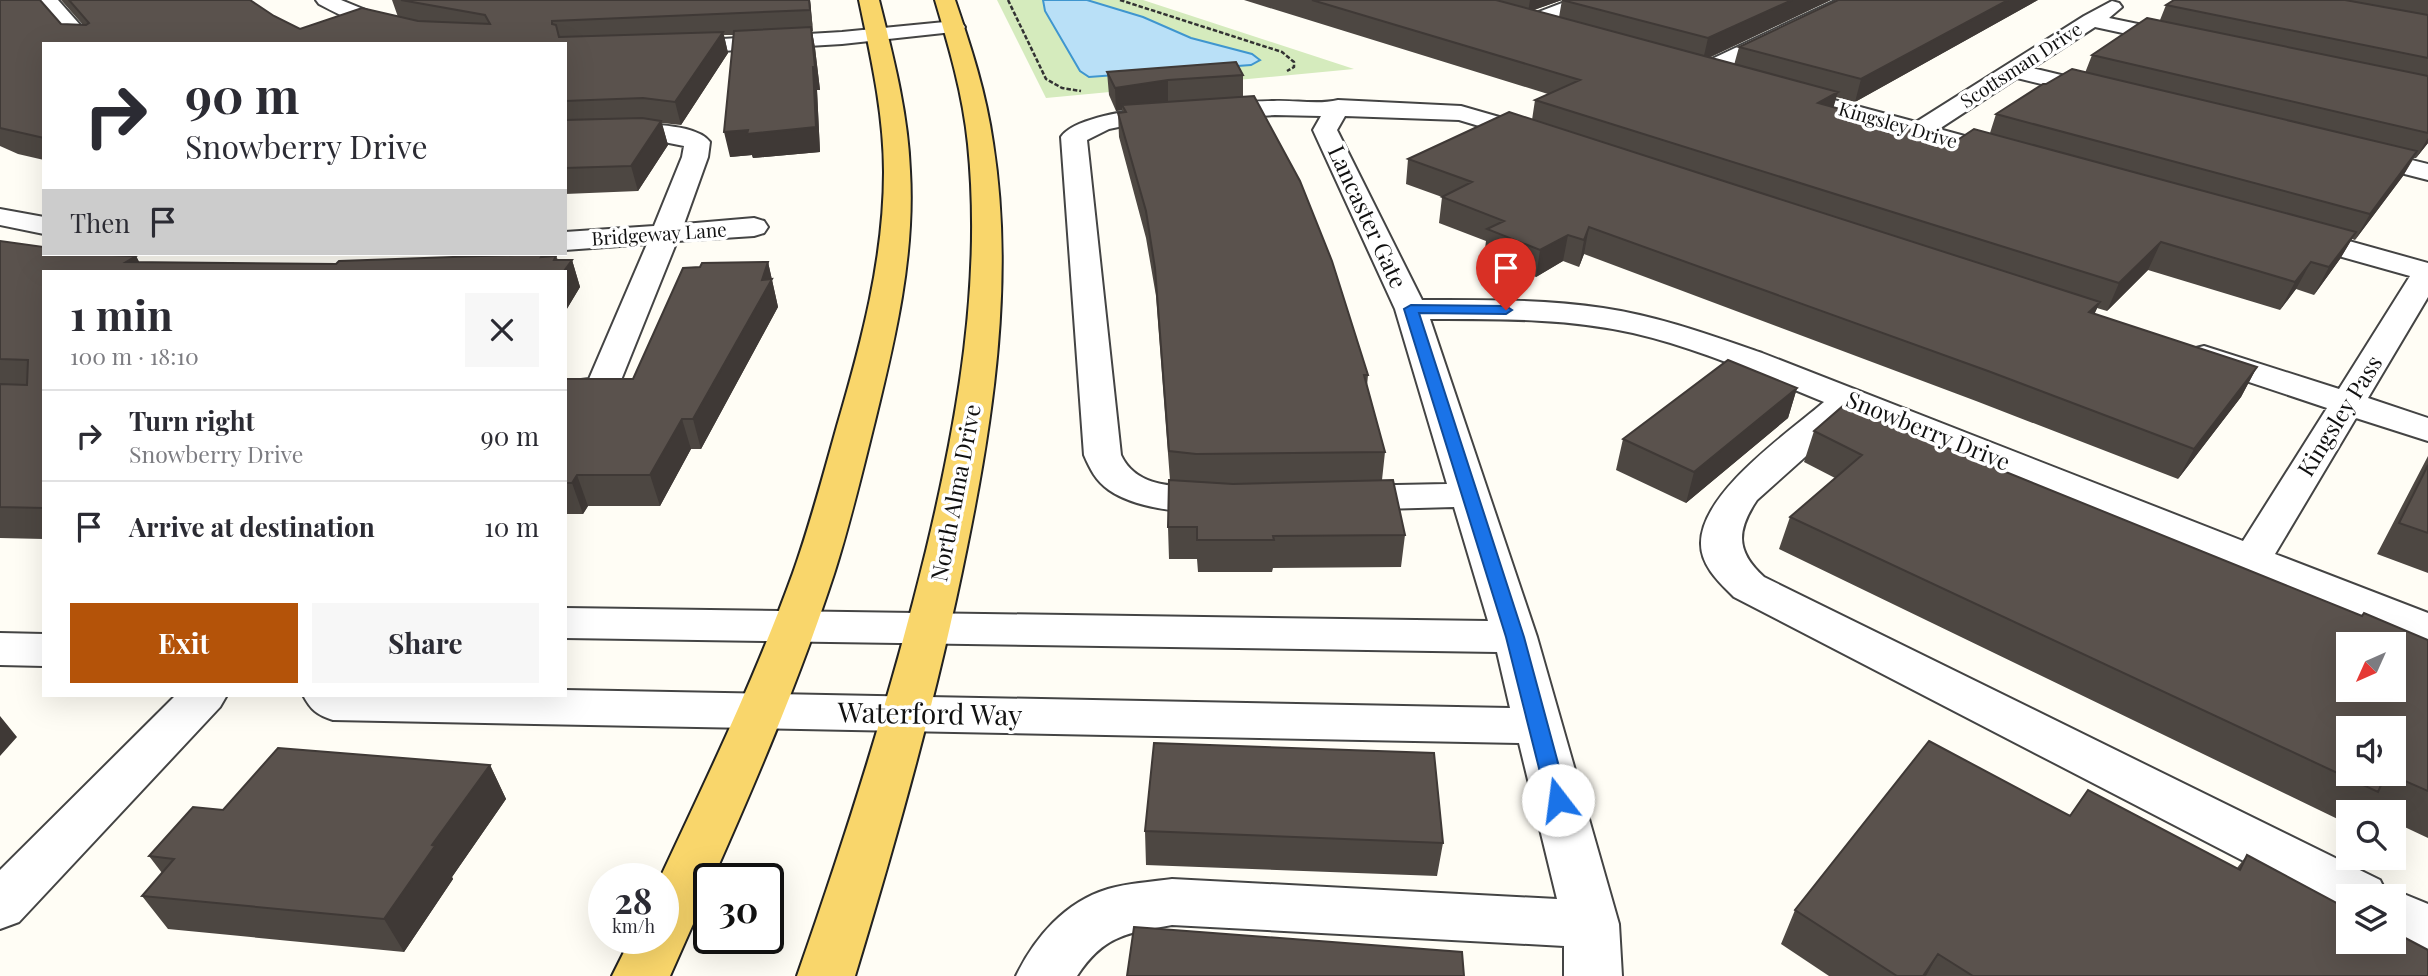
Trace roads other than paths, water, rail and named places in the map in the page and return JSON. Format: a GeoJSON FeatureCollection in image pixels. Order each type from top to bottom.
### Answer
{"type":"FeatureCollection","features":[{"type":"Feature","properties":{"kind":"main road"},"geometry":{"type":"LineString","coordinates":[[679,895],[712,824],[793,626],[836,498],[882,329],[893,257],[898,197],[896,145],[869,0]]}},
{"type":"Feature","properties":{"kind":"main road","name":"North Alma Drive"},"geometry":{"type":"LineString","coordinates":[[827,976],[868,848],[929,628],[972,415],[984,324],[986,187],[981,135],[950,14]]}},
{"type":"Feature","properties":{"kind":"main road"},"geometry":{"type":"LineString","coordinates":[[641,976],[651,954]]}},
{"type":"Feature","properties":{"kind":"street"},"geometry":{"type":"LineString","coordinates":[[47,0],[84,42]]}},
{"type":"Feature","properties":{"kind":"street"},"geometry":{"type":"LineString","coordinates":[[326,0],[341,9],[405,31],[472,42]]}},
{"type":"Feature","properties":{"kind":"street"},"geometry":{"type":"LineString","coordinates":[[1570,34],[1523,21],[1588,0]]}},
{"type":"Feature","properties":{"kind":"street"},"geometry":{"type":"LineString","coordinates":[[1705,71],[1853,0]]}},
{"type":"Feature","properties":{"kind":"street","name":"Scottsman Drive"},"geometry":{"type":"LineString","coordinates":[[1919,131],[2122,0]]}},
{"type":"Feature","properties":{"kind":"street"},"geometry":{"type":"LineString","coordinates":[[567,49],[688,47],[877,34],[950,14]]}},
{"type":"Feature","properties":{"kind":"street"},"geometry":{"type":"LineString","coordinates":[[2091,20],[2199,44]]}},
{"type":"Feature","properties":{"kind":"street","name":"Kingsley Drive"},"geometry":{"type":"LineString","coordinates":[[1678,64],[2026,160]]}},
{"type":"Feature","properties":{"kind":"street"},"geometry":{"type":"LineString","coordinates":[[2013,70],[2120,96]]}},
{"type":"Feature","properties":{"kind":"street"},"geometry":{"type":"LineString","coordinates":[[1251,499],[1167,498],[1141,491],[1120,480],[1106,465],[1100,449],[1103,434],[1074,137],[1105,121],[1128,118],[1275,108],[1338,107],[1461,113],[1567,146]]}},
{"type":"Feature","properties":{"kind":"street","name":"Lancaster Gate"},"geometry":{"type":"LineString","coordinates":[[1338,107],[1325,130],[1411,309],[1515,637],[1591,924],[1593,976]]}},
{"type":"Feature","properties":{"kind":"street"},"geometry":{"type":"LineString","coordinates":[[567,135],[661,132],[681,135],[697,142],[695,157],[603,388],[567,392]]}},
{"type":"Feature","properties":{"kind":"street"},"geometry":{"type":"LineString","coordinates":[[2334,149],[2428,172]]}},
{"type":"Feature","properties":{"kind":"street"},"geometry":{"type":"LineString","coordinates":[[0,217],[42,226]]}},
{"type":"Feature","properties":{"kind":"street","name":"Bridgeway Lane"},"geometry":{"type":"LineString","coordinates":[[567,241],[754,227]]}},
{"type":"Feature","properties":{"kind":"street"},"geometry":{"type":"LineString","coordinates":[[2267,228],[2428,272]]}},
{"type":"Feature","properties":{"kind":"street","name":"Kingsley Pass"},"geometry":{"type":"LineString","coordinates":[[2251,560],[2428,272]]}},
{"type":"Feature","properties":{"kind":"street","name":"Snowberry Drive"},"geometry":{"type":"LineString","coordinates":[[1411,309],[1506,310],[1588,316],[1679,335],[1849,399],[2428,630]]}},
{"type":"Feature","properties":{"kind":"street"},"geometry":{"type":"LineString","coordinates":[[2176,347],[2428,430]]}},
{"type":"Feature","properties":{"kind":"street"},"geometry":{"type":"LineString","coordinates":[[1849,399],[1743,492],[1726,517],[1721,545],[1730,569],[1749,587],[2337,884]]}},
{"type":"Feature","properties":{"kind":"street"},"geometry":{"type":"LineString","coordinates":[[1319,498],[1470,495]]}},
{"type":"Feature","properties":{"kind":"street"},"geometry":{"type":"LineString","coordinates":[[567,623],[1515,637]]}},
{"type":"Feature","properties":{"kind":"street"},"geometry":{"type":"LineString","coordinates":[[0,649],[42,650]]}},
{"type":"Feature","properties":{"kind":"street"},"geometry":{"type":"LineString","coordinates":[[0,906],[202,697]]}},
{"type":"Feature","properties":{"kind":"street","name":"Waterford Way"},"geometry":{"type":"LineString","coordinates":[[328,697],[334,703],[1538,726]]}},
{"type":"Feature","properties":{"kind":"street"},"geometry":{"type":"LineString","coordinates":[[1045,976],[1069,942],[1110,912],[1172,902],[1591,924]]}},
{"type":"Feature","properties":{"kind":"street"},"geometry":{"type":"LineString","coordinates":[[2406,919],[2428,930]]}},
{"type":"Feature","properties":{"kind":"water"},"geometry":{"type":"Polygon","coordinates":[[[1043,0],[1087,0],[1143,17],[1191,38],[1252,54],[1260,60],[1251,65],[1089,77],[1080,71],[1045,11],[1043,0]]]}}]}
